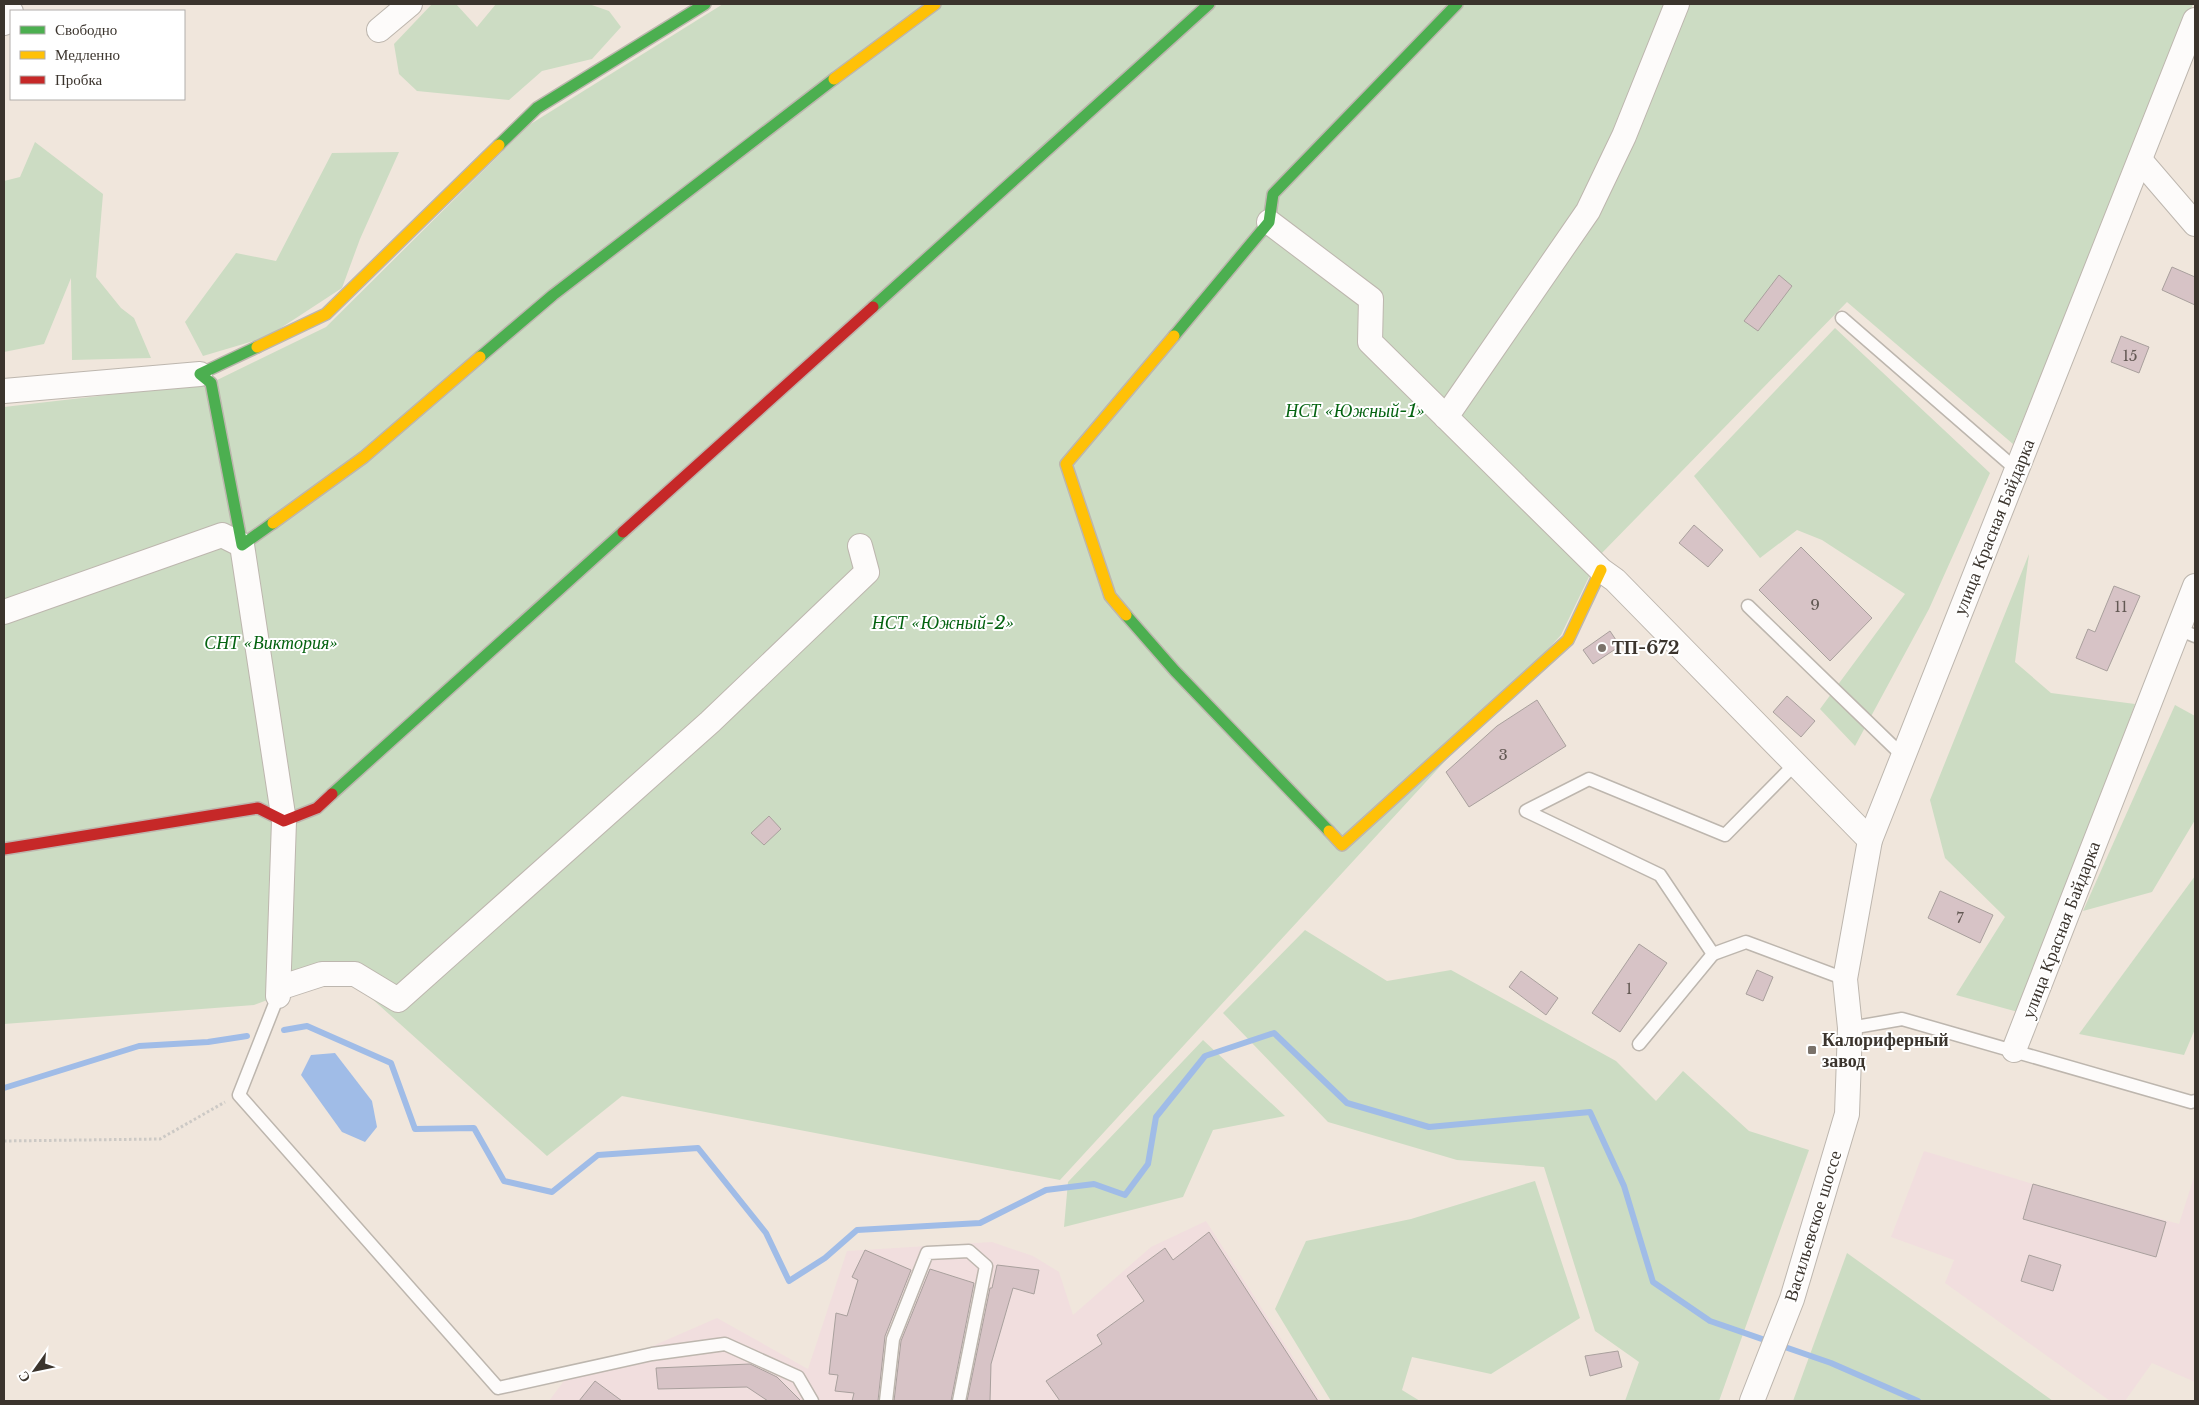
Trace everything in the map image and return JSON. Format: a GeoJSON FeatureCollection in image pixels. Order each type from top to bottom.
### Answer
{"type":"FeatureCollection","features":[{"type":"Feature","properties":{"kind":"street"},"geometry":{"type":"LineString","coordinates":[[380,30],[410,4]]}},
{"type":"Feature","properties":{"kind":"street"},"geometry":{"type":"LineString","coordinates":[[4,391],[200,374],[326,314],[537,108],[706,4]]}},
{"type":"Feature","properties":{"kind":"street"},"geometry":{"type":"LineString","coordinates":[[242,545],[364,457],[553,296],[777,122],[935,4]]}},
{"type":"Feature","properties":{"kind":"street"},"geometry":{"type":"LineString","coordinates":[[4,849],[258,808],[284,821],[318,808],[1209,4]]}},
{"type":"Feature","properties":{"kind":"street"},"geometry":{"type":"LineString","coordinates":[[1457,4],[1273,194],[1269,222],[1066,464],[1110,596],[1175,671],[1342,844],[1568,640],[1601,570]]}},
{"type":"Feature","properties":{"kind":"street"},"geometry":{"type":"LineString","coordinates":[[1446,417],[1588,211],[1624,136],[1677,4]]}},
{"type":"Feature","properties":{"kind":"street","name":"улица Красная Байдарка"},"geometry":{"type":"LineString","coordinates":[[1850,1037],[1845,979],[1870,840],[2195,20]]}},
{"type":"Feature","properties":{"kind":"street"},"geometry":{"type":"LineString","coordinates":[[2140,160],[2195,224]]}},
{"type":"Feature","properties":{"kind":"street"},"geometry":{"type":"LineString","coordinates":[[1269,222],[1371,299],[1370,342],[1601,570],[1615,580],[1870,840]]}},
{"type":"Feature","properties":{"kind":"street"},"geometry":{"type":"LineString","coordinates":[[200,374],[211,383],[242,545],[284,821],[279,992],[322,974],[355,974],[398,1000],[710,722],[867,572],[860,546]]}},
{"type":"Feature","properties":{"kind":"street"},"geometry":{"type":"LineString","coordinates":[[4,612],[222,535],[242,545]]}},
{"type":"Feature","properties":{"kind":"street","name":"улица Красная Байдарка"},"geometry":{"type":"LineString","coordinates":[[2014,1050],[2187,632],[2195,586]]}},
{"type":"Feature","properties":{"kind":"street","name":"Васильевское шоссе"},"geometry":{"type":"LineString","coordinates":[[1753,1398],[1792,1298],[1847,1114],[1850,1037]]}},
{"type":"Feature","properties":{"kind":"lane"},"geometry":{"type":"LineString","coordinates":[[1842,318],[2017,470]]}},
{"type":"Feature","properties":{"kind":"lane"},"geometry":{"type":"LineString","coordinates":[[1748,606],[1903,756]]}},
{"type":"Feature","properties":{"kind":"lane"},"geometry":{"type":"LineString","coordinates":[[1713,954],[1660,875],[1526,811],[1590,779],[1725,835],[1796,763]]}},
{"type":"Feature","properties":{"kind":"lane"},"geometry":{"type":"LineString","coordinates":[[1639,1044],[1713,954],[1746,942],[1845,979]]}},
{"type":"Feature","properties":{"kind":"lane"},"geometry":{"type":"LineString","coordinates":[[279,992],[238,1095],[498,1388],[652,1354],[725,1344],[798,1377],[812,1401]]}},
{"type":"Feature","properties":{"kind":"lane"},"geometry":{"type":"LineString","coordinates":[[1850,1037],[1902,1019],[2191,1102],[2195,1101]]}},
{"type":"Feature","properties":{"kind":"lane"},"geometry":{"type":"LineString","coordinates":[[886,1401],[893,1339],[927,1253],[969,1251],[986,1266],[959,1401]]}},
{"type":"Feature","properties":{"kind":"path"},"geometry":{"type":"LineString","coordinates":[[4,1141],[160,1139],[238,1095]]}},
{"type":"Feature","properties":{"kind":"shaded area"},"geometry":{"type":"Polygon","coordinates":[[[1924,1151],[2033,1184],[2179,1224],[2195,1174],[2195,1382],[2152,1363],[2125,1401],[2110,1401],[1945,1283],[1954,1260],[1891,1237],[1924,1151]]]}},
{"type":"Feature","properties":{"kind":"shaded area"},"geometry":{"type":"Polygon","coordinates":[[[1206,1221],[1321,1401],[549,1401],[575,1366],[632,1355],[717,1318],[808,1369],[847,1251],[992,1242],[1033,1256],[1059,1272],[1073,1315],[1151,1247],[1206,1221]]]}},
{"type":"Feature","properties":{"kind":"green space"},"geometry":{"type":"Polygon","coordinates":[[[432,4],[456,4],[477,27],[496,4],[589,4],[609,11],[621,27],[592,59],[542,71],[509,100],[417,91],[399,74],[394,44],[432,4]]]}},
{"type":"Feature","properties":{"kind":"green space"},"geometry":{"type":"Polygon","coordinates":[[[723,4],[2193,4],[2013,444],[1847,302],[1599,556],[1561,635],[1060,1180],[622,1096],[547,1156],[360,988],[302,975],[278,996],[254,1005],[4,1024],[4,407],[211,383],[326,327],[529,125],[723,4]]]}},
{"type":"Feature","properties":{"kind":"green space"},"geometry":{"type":"Polygon","coordinates":[[[35,142],[103,194],[96,277],[121,308],[134,318],[151,358],[72,360],[71,278],[44,344],[4,352],[4,181],[20,177],[35,142]]]}},
{"type":"Feature","properties":{"kind":"green space"},"geometry":{"type":"Polygon","coordinates":[[[399,152],[360,239],[342,288],[267,337],[203,356],[185,322],[236,253],[276,261],[332,153],[399,152]]]}},
{"type":"Feature","properties":{"kind":"green space"},"geometry":{"type":"Polygon","coordinates":[[[1835,328],[1990,473],[1929,609],[1855,746],[1820,709],[1905,594],[1822,540],[1797,530],[1760,558],[1694,476],[1835,328]]]}},
{"type":"Feature","properties":{"kind":"green space"},"geometry":{"type":"Polygon","coordinates":[[[2029,554],[2015,662],[2051,693],[2135,704],[2065,900],[2018,1012],[1956,995],[2005,917],[1945,858],[1930,800],[2029,554]]]}},
{"type":"Feature","properties":{"kind":"green space"},"geometry":{"type":"Polygon","coordinates":[[[2175,705],[2195,716],[2195,820],[2152,892],[2083,911],[2175,705]]]}},
{"type":"Feature","properties":{"kind":"green space"},"geometry":{"type":"Polygon","coordinates":[[[2195,876],[2195,1029],[2184,1055],[2079,1034],[2195,876]]]}},
{"type":"Feature","properties":{"kind":"green space"},"geometry":{"type":"Polygon","coordinates":[[[1305,930],[1387,981],[1451,970],[1616,1061],[1656,1101],[1683,1071],[1749,1131],[1809,1150],[1719,1401],[1625,1401],[1639,1362],[1595,1331],[1544,1167],[1457,1160],[1328,1122],[1223,1013],[1305,930]]]}},
{"type":"Feature","properties":{"kind":"green space"},"geometry":{"type":"Polygon","coordinates":[[[1203,1040],[1285,1116],[1213,1130],[1183,1197],[1064,1227],[1068,1182],[1203,1040]]]}},
{"type":"Feature","properties":{"kind":"green space"},"geometry":{"type":"Polygon","coordinates":[[[1535,1181],[1580,1318],[1491,1374],[1412,1357],[1402,1390],[1420,1401],[1331,1401],[1275,1309],[1306,1241],[1411,1219],[1535,1181]]]}},
{"type":"Feature","properties":{"kind":"green space"},"geometry":{"type":"Polygon","coordinates":[[[1847,1253],[2053,1401],[1793,1401],[1847,1253]]]}},
{"type":"Feature","properties":{"kind":"water"},"geometry":{"type":"Polygon","coordinates":[[[335,1053],[372,1101],[377,1127],[365,1142],[342,1132],[301,1075],[311,1055],[335,1053]]]}},
{"type":"Feature","properties":{"kind":"building"},"geometry":{"type":"Polygon","coordinates":[[[2172,267],[2195,277],[2195,305],[2162,290],[2172,267]]]}},
{"type":"Feature","properties":{"kind":"building"},"geometry":{"type":"Polygon","coordinates":[[[1779,275],[1792,286],[1758,331],[1744,321],[1779,275]]]}},
{"type":"Feature","properties":{"kind":"building"},"geometry":{"type":"Polygon","coordinates":[[[2121,336],[2149,347],[2139,373],[2111,362],[2121,336]]]}},
{"type":"Feature","properties":{"kind":"building"},"geometry":{"type":"Polygon","coordinates":[[[1694,525],[1723,550],[1708,567],[1679,543],[1694,525]]]}},
{"type":"Feature","properties":{"kind":"building"},"geometry":{"type":"Polygon","coordinates":[[[1801,547],[1872,618],[1830,661],[1759,590],[1801,547]]]}},
{"type":"Feature","properties":{"kind":"building"},"geometry":{"type":"Polygon","coordinates":[[[2114,586],[2140,596],[2107,671],[2076,658],[2088,629],[2095,632],[2114,586]]]}},
{"type":"Feature","properties":{"kind":"building","name":"ТП-672"},"geometry":{"type":"Polygon","coordinates":[[[1610,631],[1620,646],[1593,664],[1583,650],[1610,631]]]}},
{"type":"Feature","properties":{"kind":"building"},"geometry":{"type":"Polygon","coordinates":[[[1787,696],[1815,721],[1801,737],[1773,712],[1787,696]]]}},
{"type":"Feature","properties":{"kind":"building"},"geometry":{"type":"Polygon","coordinates":[[[1537,700],[1566,746],[1469,807],[1446,772],[1497,726],[1537,700]]]}},
{"type":"Feature","properties":{"kind":"building"},"geometry":{"type":"Polygon","coordinates":[[[769,816],[781,829],[764,845],[751,833],[769,816]]]}},
{"type":"Feature","properties":{"kind":"building"},"geometry":{"type":"Polygon","coordinates":[[[1940,891],[1993,915],[1980,943],[1928,918],[1940,891]]]}},
{"type":"Feature","properties":{"kind":"building"},"geometry":{"type":"Polygon","coordinates":[[[1639,944],[1667,963],[1620,1032],[1592,1013],[1639,944]]]}},
{"type":"Feature","properties":{"kind":"building"},"geometry":{"type":"Polygon","coordinates":[[[1757,970],[1773,977],[1763,1001],[1746,994],[1757,970]]]}},
{"type":"Feature","properties":{"kind":"building"},"geometry":{"type":"Polygon","coordinates":[[[1521,971],[1558,998],[1546,1015],[1509,987],[1521,971]]]}},
{"type":"Feature","properties":{"kind":"building"},"geometry":{"type":"Polygon","coordinates":[[[2033,1184],[2166,1222],[2156,1257],[2023,1219],[2033,1184]]]}},
{"type":"Feature","properties":{"kind":"building"},"geometry":{"type":"Polygon","coordinates":[[[1209,1232],[1318,1401],[1060,1401],[1046,1381],[1102,1344],[1097,1335],[1144,1301],[1127,1276],[1165,1248],[1173,1260],[1209,1232]]]}},
{"type":"Feature","properties":{"kind":"building"},"geometry":{"type":"Polygon","coordinates":[[[865,1250],[911,1270],[885,1336],[878,1401],[852,1401],[854,1393],[835,1391],[838,1375],[829,1374],[836,1313],[847,1316],[858,1280],[852,1277],[865,1250]]]}},
{"type":"Feature","properties":{"kind":"building"},"geometry":{"type":"Polygon","coordinates":[[[2029,1255],[2061,1265],[2053,1291],[2021,1281],[2029,1255]]]}},
{"type":"Feature","properties":{"kind":"building"},"geometry":{"type":"Polygon","coordinates":[[[997,1265],[1039,1270],[1034,1294],[1013,1288],[991,1364],[990,1401],[967,1401],[990,1288],[992,1288],[997,1265]]]}},
{"type":"Feature","properties":{"kind":"building"},"geometry":{"type":"Polygon","coordinates":[[[930,1269],[974,1283],[951,1401],[894,1401],[901,1341],[930,1269]]]}},
{"type":"Feature","properties":{"kind":"building"},"geometry":{"type":"Polygon","coordinates":[[[1618,1351],[1622,1367],[1590,1376],[1585,1356],[1618,1351]]]}},
{"type":"Feature","properties":{"kind":"building"},"geometry":{"type":"Polygon","coordinates":[[[750,1364],[777,1377],[801,1401],[768,1401],[747,1387],[658,1389],[656,1368],[750,1364]]]}},
{"type":"Feature","properties":{"kind":"building"},"geometry":{"type":"Polygon","coordinates":[[[595,1381],[622,1401],[579,1401],[595,1381]]]}},
{"type":"Feature","properties":{"kind":"waterway"},"geometry":{"type":"LineString","coordinates":[[284,1030],[307,1026],[391,1063],[415,1129],[474,1128],[504,1181],[552,1192],[598,1155],[698,1148],[766,1233],[789,1281],[825,1258],[857,1230],[980,1223],[1046,1190],[1094,1184],[1125,1195],[1148,1164],[1156,1117],[1205,1056],[1274,1033],[1347,1103],[1429,1127],[1590,1112],[1624,1186],[1653,1282],[1710,1321],[1831,1363],[1918,1401]]}},
{"type":"Feature","properties":{"kind":"waterway"},"geometry":{"type":"LineString","coordinates":[[4,1088],[139,1046],[208,1042],[247,1036]]}},
{"type":"Feature","properties":{"kind":"traffic: fast"},"geometry":{"type":"LineString","coordinates":[[499,145],[537,108],[705,4]]}},
{"type":"Feature","properties":{"kind":"traffic: fast"},"geometry":{"type":"LineString","coordinates":[[873,307],[1209,4]]}},
{"type":"Feature","properties":{"kind":"traffic: fast"},"geometry":{"type":"LineString","coordinates":[[1174,336],[1269,222],[1273,194],[1457,4]]}},
{"type":"Feature","properties":{"kind":"traffic: fast"},"geometry":{"type":"LineString","coordinates":[[480,357],[553,295],[834,79]]}},
{"type":"Feature","properties":{"kind":"traffic: fast"},"geometry":{"type":"LineString","coordinates":[[257,347],[200,374],[211,383],[242,545],[273,523]]}},
{"type":"Feature","properties":{"kind":"traffic: fast"},"geometry":{"type":"LineString","coordinates":[[332,794],[623,532]]}},
{"type":"Feature","properties":{"kind":"traffic: fast"},"geometry":{"type":"LineString","coordinates":[[1126,615],[1175,671],[1329,831]]}},
{"type":"Feature","properties":{"kind":"traffic: slow"},"geometry":{"type":"LineString","coordinates":[[834,79],[935,4]]}},
{"type":"Feature","properties":{"kind":"traffic: slow"},"geometry":{"type":"LineString","coordinates":[[257,347],[326,314],[499,145]]}},
{"type":"Feature","properties":{"kind":"traffic: slow"},"geometry":{"type":"LineString","coordinates":[[1126,615],[1110,596],[1066,464],[1174,336]]}},
{"type":"Feature","properties":{"kind":"traffic: slow"},"geometry":{"type":"LineString","coordinates":[[273,523],[364,457],[480,357]]}},
{"type":"Feature","properties":{"kind":"traffic: slow"},"geometry":{"type":"LineString","coordinates":[[1329,831],[1342,845],[1568,640],[1601,570]]}},
{"type":"Feature","properties":{"kind":"traffic: jam"},"geometry":{"type":"LineString","coordinates":[[623,532],[873,307]]}},
{"type":"Feature","properties":{"kind":"traffic: jam"},"geometry":{"type":"LineString","coordinates":[[4,849],[258,808],[284,821],[317,808],[332,794]]}},
{"type":"Feature","properties":{"kind":"place","name":"ТП-672"},"geometry":{"type":"Point","coordinates":[1602,648]}},
{"type":"Feature","properties":{"kind":"place","name":"Калориферный завод"},"geometry":{"type":"Point","coordinates":[1812,1050]}},
{"type":"Feature","properties":{"kind":"park label","name":"НСТ «Южный-1»"},"geometry":{"type":"Point","coordinates":[1355,411]}},
{"type":"Feature","properties":{"kind":"park label","name":"НСТ «Южный-2»"},"geometry":{"type":"Point","coordinates":[943,623]}},
{"type":"Feature","properties":{"kind":"park label","name":"СНТ «Виктория»"},"geometry":{"type":"Point","coordinates":[271,643]}}]}
